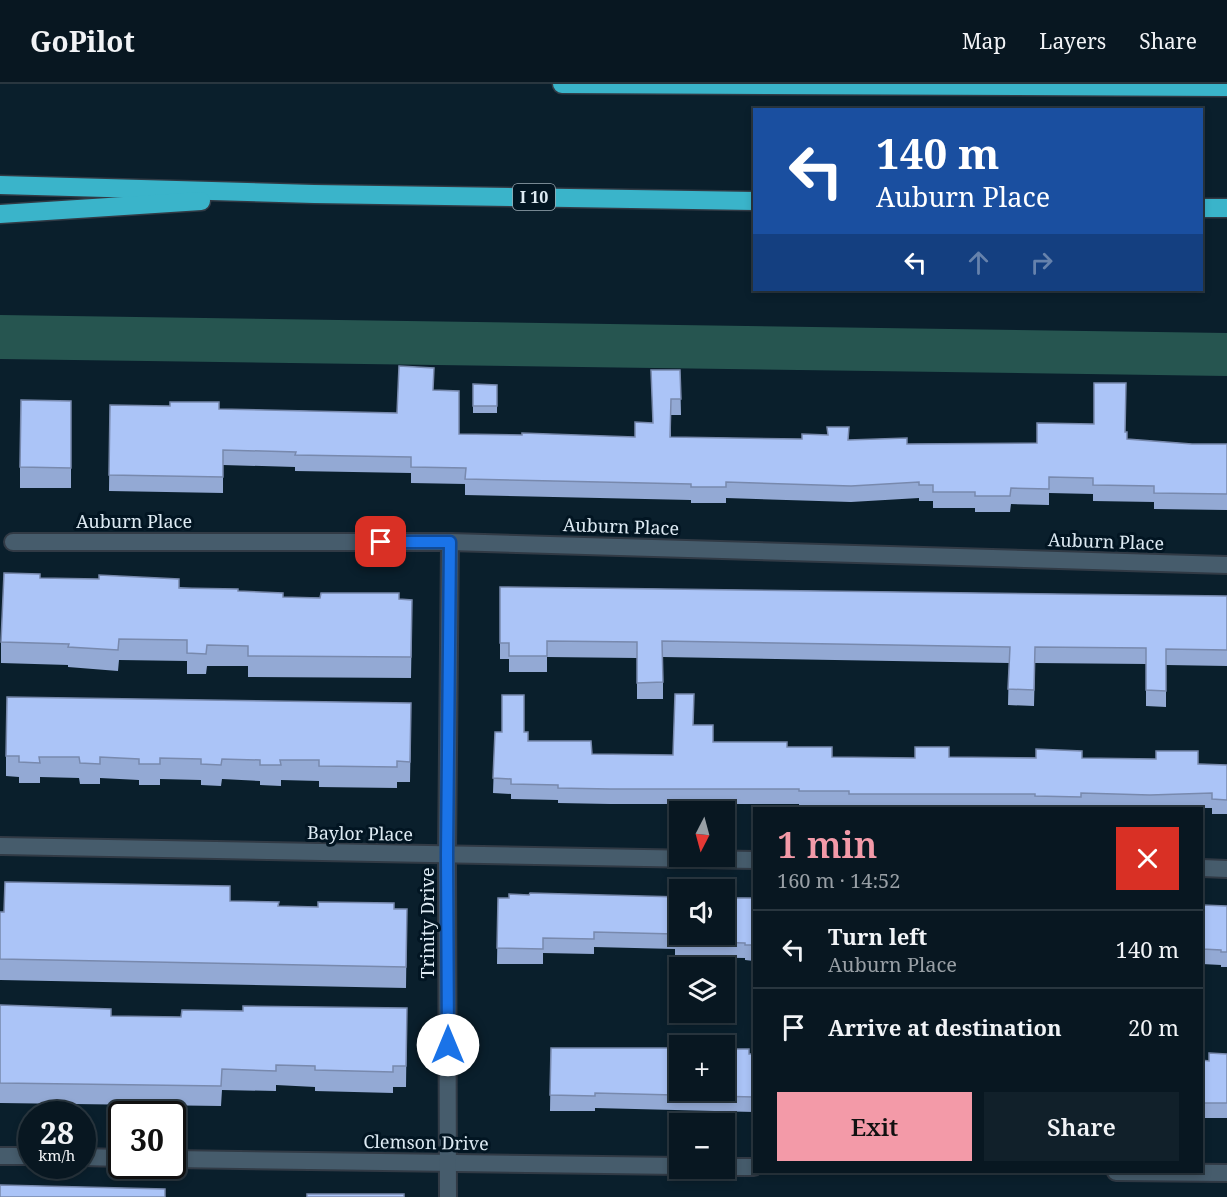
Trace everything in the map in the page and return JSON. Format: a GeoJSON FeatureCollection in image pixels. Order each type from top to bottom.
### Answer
{"type":"FeatureCollection","features":[{"type":"Feature","properties":{"kind":"highway"},"geometry":{"type":"LineString","coordinates":[[562,84],[1227,87]]}},
{"type":"Feature","properties":{"kind":"highway","name":"I 10"},"geometry":{"type":"LineString","coordinates":[[0,185],[314,194],[753,201]]}},
{"type":"Feature","properties":{"kind":"highway"},"geometry":{"type":"LineString","coordinates":[[0,214],[314,194]]}},
{"type":"Feature","properties":{"kind":"highway"},"geometry":{"type":"LineString","coordinates":[[1203,208],[1227,208]]}},
{"type":"Feature","properties":{"kind":"street","name":"Auburn Place"},"geometry":{"type":"LineString","coordinates":[[13,542],[450,542],[1227,565]]}},
{"type":"Feature","properties":{"kind":"street","name":"Trinity Drive"},"geometry":{"type":"LineString","coordinates":[[448,1197],[447,855],[450,542]]}},
{"type":"Feature","properties":{"kind":"street","name":"Baylor Place"},"geometry":{"type":"LineString","coordinates":[[1,846],[753,860]]}},
{"type":"Feature","properties":{"kind":"street"},"geometry":{"type":"LineString","coordinates":[[1203,868],[1227,868]]}},
{"type":"Feature","properties":{"kind":"street"},"geometry":{"type":"LineString","coordinates":[[0,1156],[18,1156]]}},
{"type":"Feature","properties":{"kind":"street","name":"Clemson Drive"},"geometry":{"type":"LineString","coordinates":[[186,1158],[669,1166]]}},
{"type":"Feature","properties":{"kind":"street"},"geometry":{"type":"LineString","coordinates":[[735,1167],[753,1167]]}},
{"type":"Feature","properties":{"kind":"street"},"geometry":{"type":"LineString","coordinates":[[1203,1173],[1227,1173]]}},
{"type":"Feature","properties":{"kind":"shaded area"},"geometry":{"type":"Polygon","coordinates":[[[0,315],[1227,333],[1227,376],[0,359],[0,315]]]}},
{"type":"Feature","properties":{"kind":"building"},"geometry":{"type":"Polygon","coordinates":[[[399,366],[434,368],[433,390],[459,391],[459,434],[522,435],[522,433],[635,437],[635,422],[653,423],[651,370],[680,370],[681,399],[671,399],[670,437],[802,439],[802,434],[828,435],[827,427],[849,427],[848,440],[907,438],[907,444],[1037,443],[1037,423],[1094,424],[1094,383],[1126,383],[1125,432],[1127,432],[1127,439],[1227,444],[1227,494],[1154,493],[1154,486],[1093,485],[1093,478],[1049,477],[1049,489],[1011,488],[1010,496],[975,496],[975,492],[933,492],[933,485],[919,485],[919,482],[851,486],[726,482],[726,487],[691,487],[691,484],[465,479],[466,468],[411,467],[411,457],[295,455],[296,452],[223,450],[223,477],[109,475],[110,405],[170,406],[170,402],[219,402],[219,409],[397,413],[399,366]]]}},
{"type":"Feature","properties":{"kind":"building"},"geometry":{"type":"Polygon","coordinates":[[[473,384],[497,385],[497,406],[473,406],[473,384]]]}},
{"type":"Feature","properties":{"kind":"building"},"geometry":{"type":"Polygon","coordinates":[[[21,400],[71,401],[71,468],[20,467],[21,400]]]}},
{"type":"Feature","properties":{"kind":"building"},"geometry":{"type":"Polygon","coordinates":[[[4,573],[40,574],[40,578],[99,579],[99,575],[179,579],[179,588],[238,589],[238,591],[283,593],[283,597],[320,598],[321,593],[399,593],[399,599],[412,600],[411,657],[248,656],[248,646],[207,645],[206,654],[187,653],[187,640],[119,639],[118,650],[68,647],[69,644],[1,642],[4,573]]]}},
{"type":"Feature","properties":{"kind":"building"},"geometry":{"type":"Polygon","coordinates":[[[500,587],[1227,596],[1227,650],[1166,649],[1166,691],[1146,690],[1146,648],[1035,647],[1034,690],[1008,689],[1010,647],[662,641],[663,682],[637,683],[637,642],[547,641],[547,656],[509,656],[509,643],[500,643],[500,587]]]}},
{"type":"Feature","properties":{"kind":"building"},"geometry":{"type":"Polygon","coordinates":[[[675,694],[694,694],[693,725],[713,725],[713,742],[787,742],[787,747],[832,747],[832,757],[915,758],[915,747],[949,747],[949,757],[1036,758],[1036,749],[1082,751],[1082,758],[1156,759],[1156,751],[1198,751],[1198,764],[1227,765],[1227,800],[1212,799],[1212,793],[1150,795],[1081,793],[1081,797],[1035,796],[1035,794],[849,794],[849,791],[799,791],[799,789],[558,788],[558,785],[511,784],[511,779],[493,778],[495,732],[502,732],[502,695],[524,695],[524,732],[528,732],[528,741],[591,741],[592,754],[673,755],[675,694]]]}},
{"type":"Feature","properties":{"kind":"building"},"geometry":{"type":"Polygon","coordinates":[[[7,697],[411,703],[410,762],[397,761],[397,767],[319,766],[319,760],[280,760],[281,765],[260,765],[260,760],[222,759],[221,765],[201,764],[201,759],[160,758],[160,764],[139,764],[139,759],[100,757],[100,764],[80,763],[79,757],[39,757],[40,763],[19,762],[19,756],[6,756],[7,697]]]}},
{"type":"Feature","properties":{"kind":"building"},"geometry":{"type":"Polygon","coordinates":[[[5,882],[230,886],[230,901],[279,902],[278,906],[318,907],[318,902],[394,903],[394,909],[407,909],[406,967],[0,959],[0,912],[4,912],[5,882]]]}},
{"type":"Feature","properties":{"kind":"building"},"geometry":{"type":"Polygon","coordinates":[[[509,894],[669,897],[669,934],[594,932],[594,939],[543,938],[543,949],[497,948],[498,898],[509,898],[509,894]]]}},
{"type":"Feature","properties":{"kind":"building"},"geometry":{"type":"Polygon","coordinates":[[[735,898],[753,898],[753,945],[745,945],[745,943],[735,943],[735,898]]]}},
{"type":"Feature","properties":{"kind":"building"},"geometry":{"type":"Polygon","coordinates":[[[1203,905],[1227,906],[1227,952],[1221,952],[1221,950],[1203,949],[1203,905]]]}},
{"type":"Feature","properties":{"kind":"building"},"geometry":{"type":"Polygon","coordinates":[[[0,1005],[111,1009],[111,1016],[181,1017],[182,1010],[243,1011],[243,1006],[407,1008],[406,1066],[393,1066],[393,1072],[315,1070],[315,1066],[276,1065],[276,1071],[222,1069],[221,1086],[0,1083],[0,1005]]]}},
{"type":"Feature","properties":{"kind":"building"},"geometry":{"type":"Polygon","coordinates":[[[551,1048],[669,1048],[669,1095],[595,1093],[595,1096],[550,1095],[551,1048]]]}},
{"type":"Feature","properties":{"kind":"building"},"geometry":{"type":"Polygon","coordinates":[[[735,1049],[749,1049],[749,1054],[753,1054],[753,1097],[735,1097],[735,1049]]]}},
{"type":"Feature","properties":{"kind":"building"},"geometry":{"type":"Polygon","coordinates":[[[1209,1053],[1227,1054],[1227,1103],[1203,1103],[1203,1060],[1209,1061],[1209,1053]]]}},
{"type":"Feature","properties":{"kind":"building"},"geometry":{"type":"Polygon","coordinates":[[[0,1185],[165,1189],[165,1197],[0,1197],[0,1185]]]}},
{"type":"Feature","properties":{"kind":"building"},"geometry":{"type":"Polygon","coordinates":[[[307,1194],[404,1194],[404,1197],[307,1197],[307,1194]]]}},
{"type":"Feature","properties":{"kind":"route"},"geometry":{"type":"LineString","coordinates":[[381,542],[450,542],[448,1045]]}}]}
